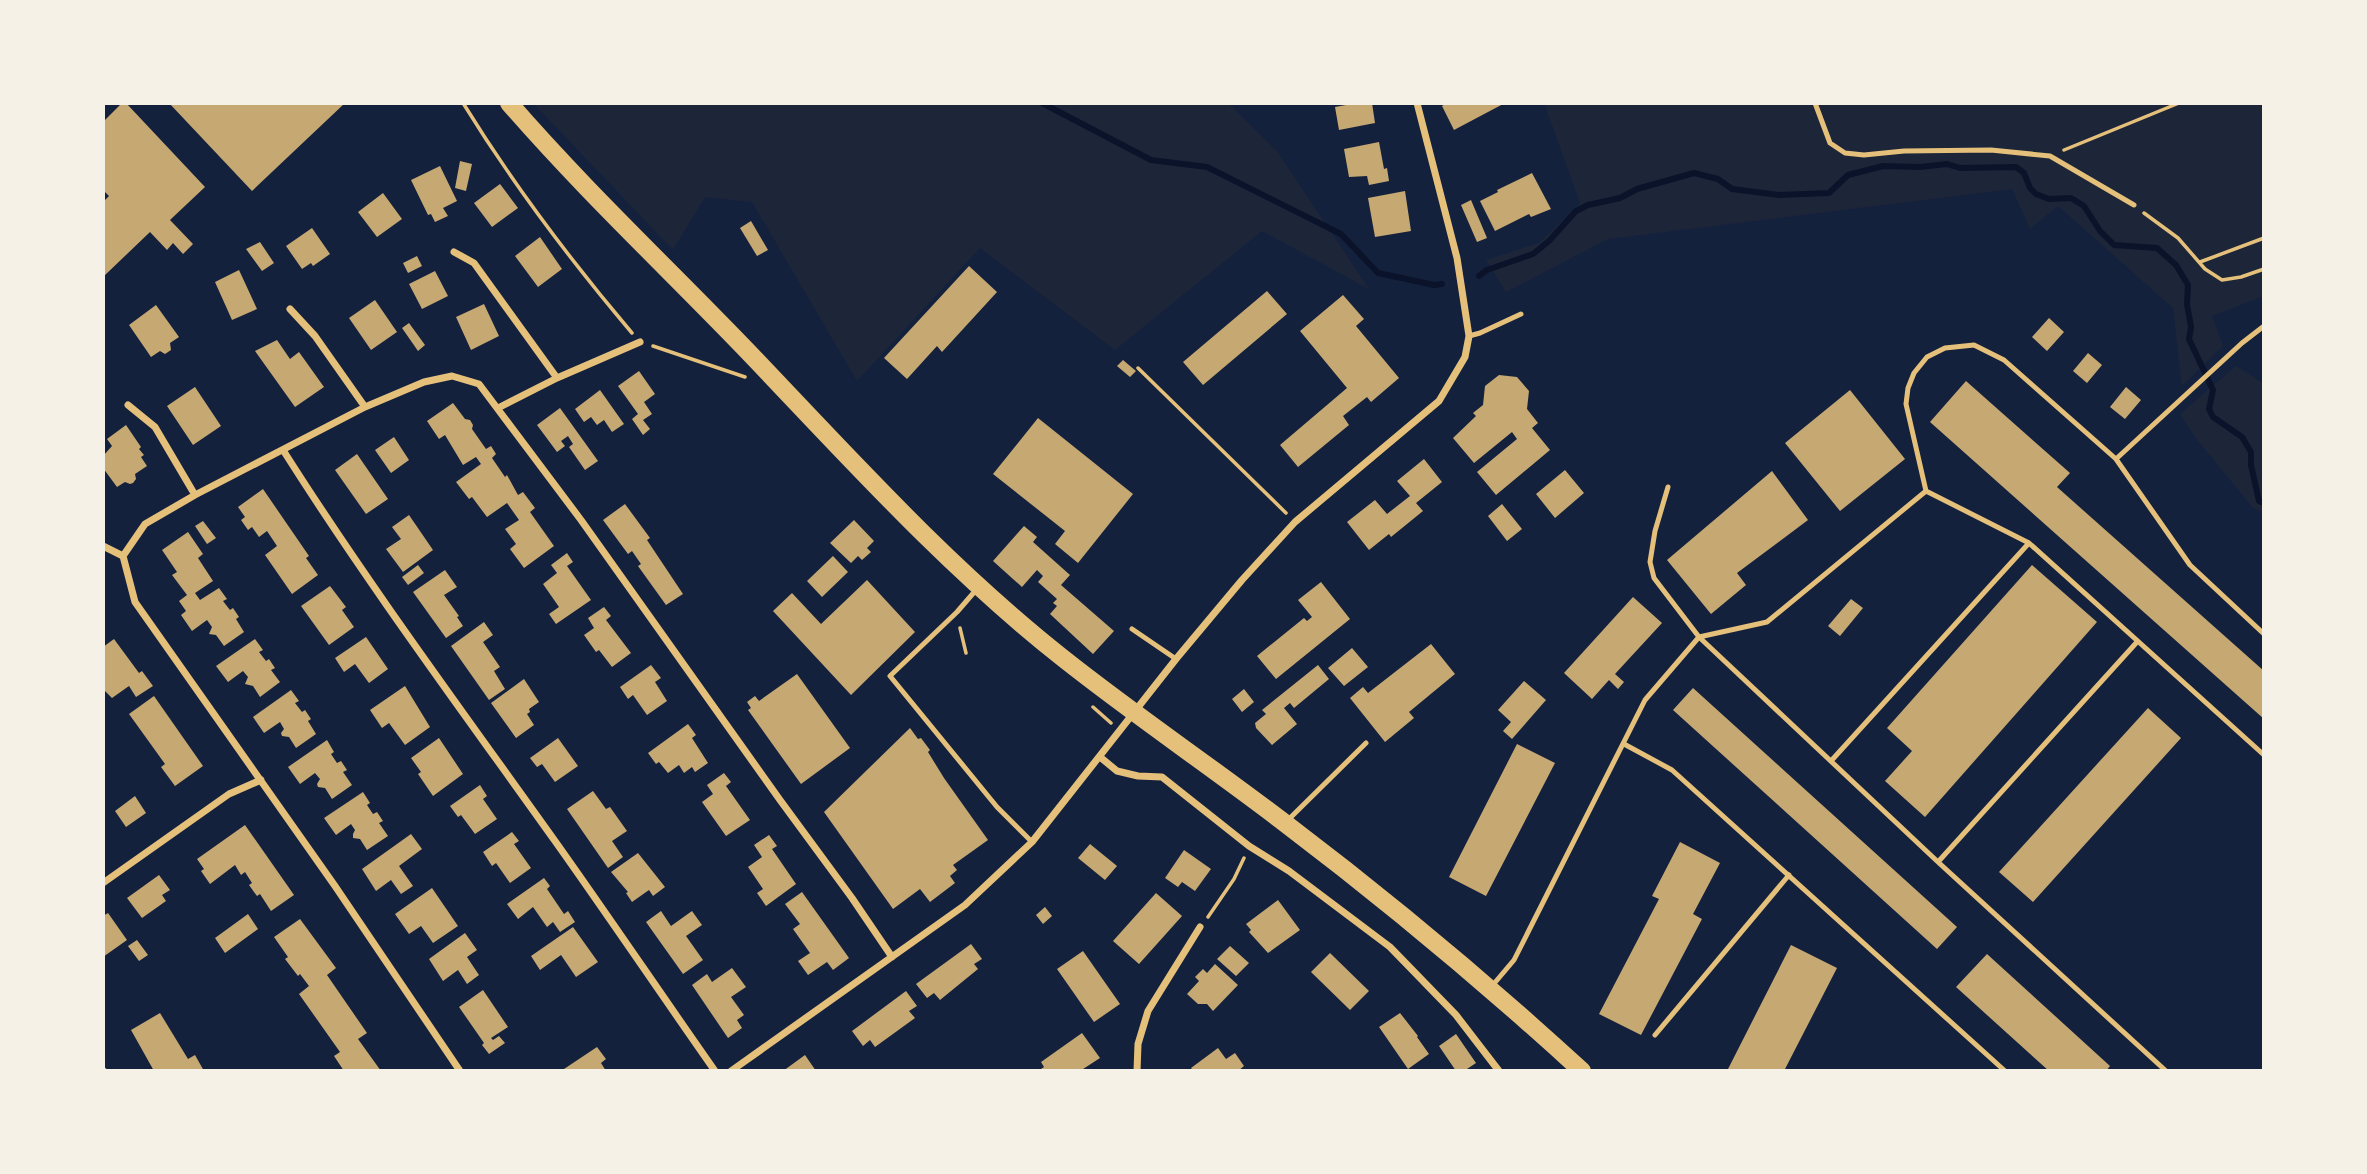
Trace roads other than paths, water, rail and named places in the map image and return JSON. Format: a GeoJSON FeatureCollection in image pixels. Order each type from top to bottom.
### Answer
{"type":"FeatureCollection","features":[{"type":"Feature","properties":{"kind":"main road"},"geometry":{"type":"LineString","coordinates":[[509,103],[574,176],[902,513],[978,587],[1064,659],[1285,823],[1390,905],[1490,987],[1582,1071]]}},
{"type":"Feature","properties":{"kind":"street"},"geometry":{"type":"LineString","coordinates":[[731,1071],[965,905],[1032,842],[1176,659],[1294,522],[1440,401],[1465,357],[1469,336],[1457,258],[1417,103]]}},
{"type":"Feature","properties":{"kind":"street"},"geometry":{"type":"LineString","coordinates":[[454,252],[474,263],[557,378]]}},
{"type":"Feature","properties":{"kind":"street"},"geometry":{"type":"LineString","coordinates":[[290,309],[315,336],[365,407]]}},
{"type":"Feature","properties":{"kind":"street"},"geometry":{"type":"LineString","coordinates":[[498,408],[557,378],[640,342]]}},
{"type":"Feature","properties":{"kind":"street"},"geometry":{"type":"LineString","coordinates":[[123,556],[145,524],[195,495],[365,407],[424,382],[452,376],[479,384],[892,957]]}},
{"type":"Feature","properties":{"kind":"street"},"geometry":{"type":"LineString","coordinates":[[128,405],[155,427],[195,495]]}},
{"type":"Feature","properties":{"kind":"street"},"geometry":{"type":"LineString","coordinates":[[283,450],[484,745],[715,1071]]}},
{"type":"Feature","properties":{"kind":"street"},"geometry":{"type":"LineString","coordinates":[[103,546],[123,556],[135,602],[261,780],[460,1071]]}},
{"type":"Feature","properties":{"kind":"street"},"geometry":{"type":"LineString","coordinates":[[1100,757],[1117,771],[1138,776],[1162,777],[1249,846],[1289,871],[1390,947],[1456,1015],[1499,1071]]}},
{"type":"Feature","properties":{"kind":"street"},"geometry":{"type":"LineString","coordinates":[[103,883],[229,794],[261,780]]}},
{"type":"Feature","properties":{"kind":"street"},"geometry":{"type":"LineString","coordinates":[[1137,1071],[1138,1044],[1148,1011],[1200,927]]}},
{"type":"Feature","properties":{"kind":"lane"},"geometry":{"type":"LineString","coordinates":[[1815,103],[1830,143],[1845,153],[1864,155],[1904,151],[1991,150],[2050,156],[2134,205]]}},
{"type":"Feature","properties":{"kind":"lane"},"geometry":{"type":"LineString","coordinates":[[1469,336],[1521,314]]}},
{"type":"Feature","properties":{"kind":"lane"},"geometry":{"type":"LineString","coordinates":[[2116,459],[2264,326]]}},
{"type":"Feature","properties":{"kind":"lane"},"geometry":{"type":"LineString","coordinates":[[1926,491],[1906,404],[1908,388],[1914,373],[1927,357],[1945,348],[1974,345],[2004,360],[2116,459],[2190,565],[2264,634]]}},
{"type":"Feature","properties":{"kind":"lane"},"geometry":{"type":"LineString","coordinates":[[1668,487],[1655,531],[1650,562],[1654,578],[1699,637],[1938,862],[2166,1071]]}},
{"type":"Feature","properties":{"kind":"lane"},"geometry":{"type":"LineString","coordinates":[[1926,491],[2029,543],[2264,755]]}},
{"type":"Feature","properties":{"kind":"lane"},"geometry":{"type":"LineString","coordinates":[[1490,987],[1514,960],[1645,700],[1699,637],[1767,622],[1926,491]]}},
{"type":"Feature","properties":{"kind":"lane"},"geometry":{"type":"LineString","coordinates":[[1831,761],[2029,543]]}},
{"type":"Feature","properties":{"kind":"lane"},"geometry":{"type":"LineString","coordinates":[[978,587],[957,612],[890,676],[997,807],[1032,842]]}},
{"type":"Feature","properties":{"kind":"lane"},"geometry":{"type":"LineString","coordinates":[[1132,629],[1176,659]]}},
{"type":"Feature","properties":{"kind":"lane"},"geometry":{"type":"LineString","coordinates":[[1938,862],[2137,642]]}},
{"type":"Feature","properties":{"kind":"lane"},"geometry":{"type":"LineString","coordinates":[[1285,823],[1366,743]]}},
{"type":"Feature","properties":{"kind":"lane"},"geometry":{"type":"LineString","coordinates":[[1624,744],[1672,769],[2005,1071]]}},
{"type":"Feature","properties":{"kind":"lane"},"geometry":{"type":"LineString","coordinates":[[1656,1035],[1789,875]]}},
{"type":"Feature","properties":{"kind":"waterway"},"geometry":{"type":"LineString","coordinates":[[1042,103],[1151,160],[1207,167],[1341,234],[1378,273],[1434,285],[1442,284]]}},
{"type":"Feature","properties":{"kind":"waterway"},"geometry":{"type":"LineString","coordinates":[[1479,276],[1487,270],[1533,254],[1549,241],[1576,211],[1588,205],[1620,198],[1637,189],[1694,173],[1718,179],[1732,189],[1779,195],[1829,193],[1848,175],[1883,166],[1920,167],[1947,164],[1960,168],[2016,167],[2024,173],[2030,188],[2036,194],[2049,199],[2071,198],[2084,206],[2100,231],[2114,245],[2157,248],[2176,265],[2188,285],[2187,304],[2191,327],[2189,339],[2213,390],[2209,409],[2213,417],[2242,437],[2251,452],[2259,501],[2264,503]]}}]}
